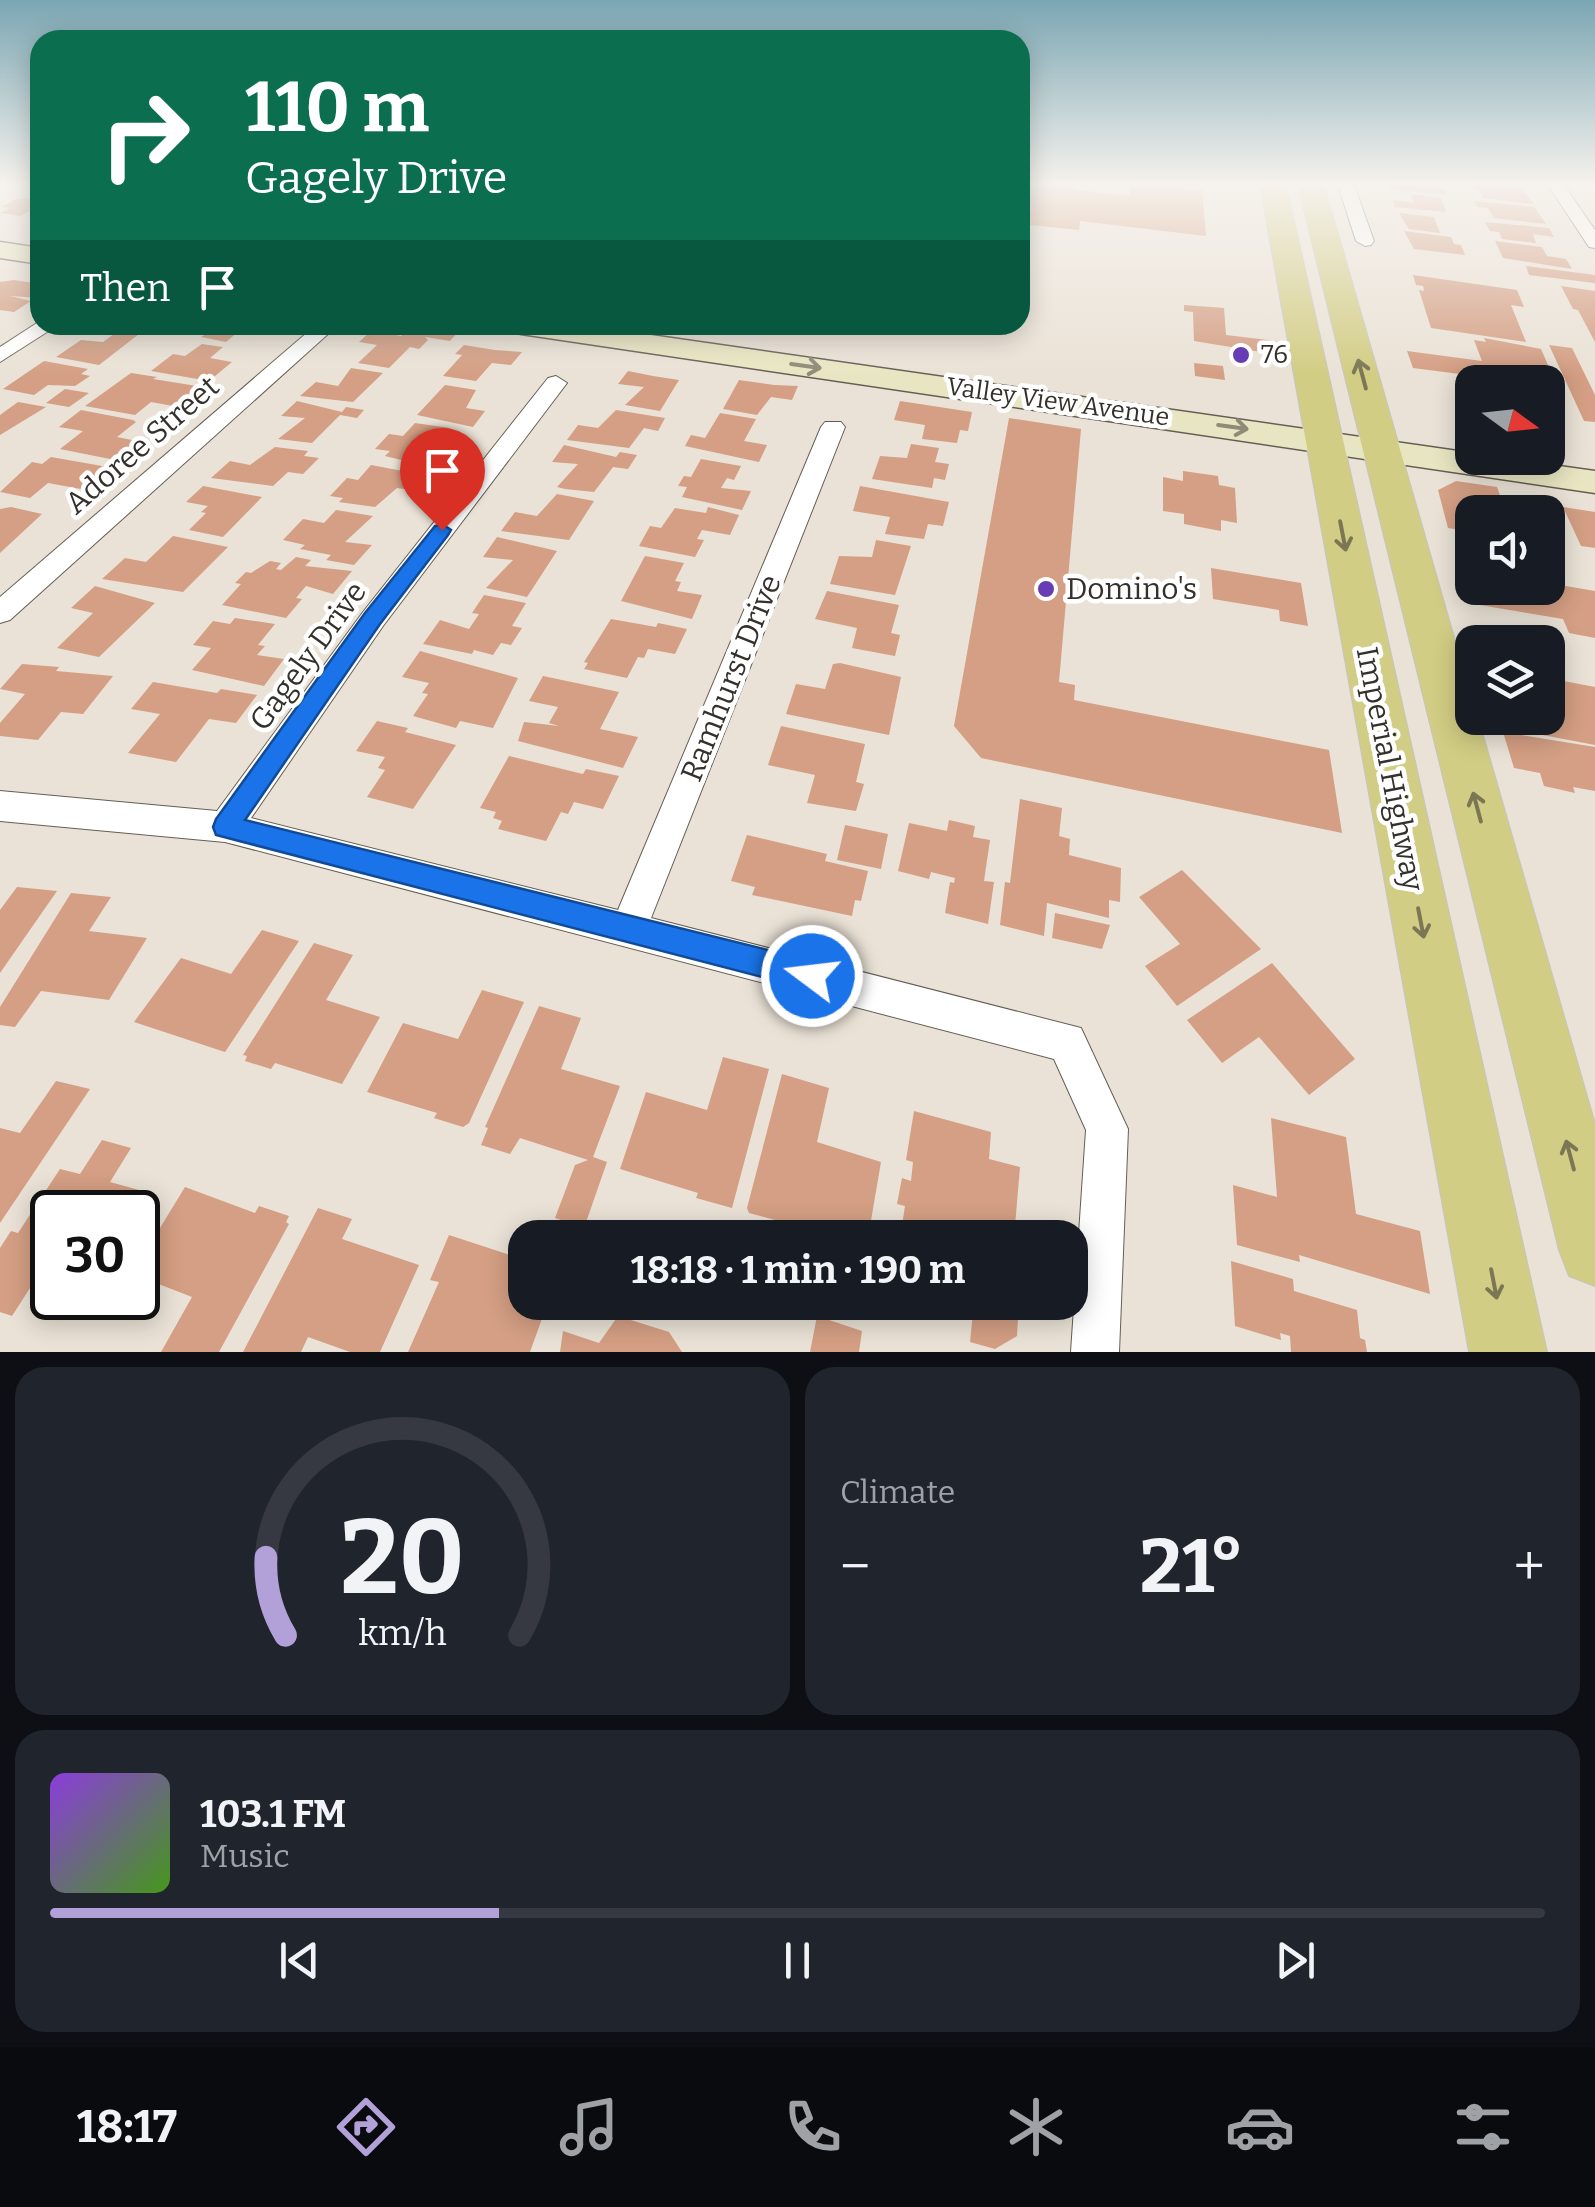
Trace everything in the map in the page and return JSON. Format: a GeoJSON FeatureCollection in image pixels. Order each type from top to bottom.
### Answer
{"type":"FeatureCollection","features":[{"type":"Feature","properties":{"kind":"main road","name":"Imperial Highway"},"geometry":{"type":"LineString","coordinates":[[1292,248],[1595,1250]]}},
{"type":"Feature","properties":{"kind":"main road","name":"Imperial Highway"},"geometry":{"type":"LineString","coordinates":[[1322,248],[1508,1352]]}},
{"type":"Feature","properties":{"kind":"main road"},"geometry":{"type":"LineString","coordinates":[[0,250],[30,254]]}},
{"type":"Feature","properties":{"kind":"main road","name":"Valley View Avenue"},"geometry":{"type":"LineString","coordinates":[[601,335],[1350,430],[1455,433]]}},
{"type":"Feature","properties":{"kind":"main road","name":"Valley View Avenue"},"geometry":{"type":"LineString","coordinates":[[756,335],[1350,430],[1595,482]]}},
{"type":"Feature","properties":{"kind":"main road"},"geometry":{"type":"LineString","coordinates":[[1565,449],[1595,453]]}},
{"type":"Feature","properties":{"kind":"street"},"geometry":{"type":"LineString","coordinates":[[0,356],[33,335]]}},
{"type":"Feature","properties":{"kind":"street","name":"Adoree Street"},"geometry":{"type":"LineString","coordinates":[[0,613],[317,335]]}},
{"type":"Feature","properties":{"kind":"street","name":"Gagely Drive"},"geometry":{"type":"LineString","coordinates":[[226,827],[372,619],[556,383]]}},
{"type":"Feature","properties":{"kind":"street","name":"Ramhurst Drive"},"geometry":{"type":"LineString","coordinates":[[629,928],[833,427]]}},
{"type":"Feature","properties":{"kind":"street"},"geometry":{"type":"LineString","coordinates":[[0,806],[226,827],[1067,1042],[1107,1129],[1095,1352]]}},
{"type":"Feature","properties":{"kind":"building"},"geometry":{"type":"Polygon","coordinates":[[[1462,248],[1465,255],[1414,249],[1462,248]]]}},
{"type":"Feature","properties":{"kind":"building"},"geometry":{"type":"Polygon","coordinates":[[[1498,248],[1543,248],[1547,256],[1566,259],[1572,269],[1503,258],[1498,248]]]}},
{"type":"Feature","properties":{"kind":"building"},"geometry":{"type":"Polygon","coordinates":[[[1526,266],[1595,275],[1595,283],[1529,275],[1526,266]]]}},
{"type":"Feature","properties":{"kind":"building"},"geometry":{"type":"Polygon","coordinates":[[[1413,275],[1517,290],[1524,307],[1511,305],[1526,342],[1431,328],[1419,290],[1424,291],[1423,286],[1416,285],[1413,275]]]}},
{"type":"Feature","properties":{"kind":"building"},"geometry":{"type":"Polygon","coordinates":[[[0,282],[30,282],[30,297],[10,296],[30,302],[14,312],[0,310],[0,282]]]}},
{"type":"Feature","properties":{"kind":"building"},"geometry":{"type":"Polygon","coordinates":[[[1561,286],[1595,291],[1595,342],[1578,310],[1573,309],[1561,286]]]}},
{"type":"Feature","properties":{"kind":"building"},"geometry":{"type":"Polygon","coordinates":[[[1184,305],[1224,308],[1226,335],[1277,341],[1280,355],[1194,341],[1193,312],[1184,311],[1184,305]]]}},
{"type":"Feature","properties":{"kind":"building"},"geometry":{"type":"Polygon","coordinates":[[[113,335],[138,335],[99,365],[56,357],[81,340],[103,342],[113,335]]]}},
{"type":"Feature","properties":{"kind":"building"},"geometry":{"type":"Polygon","coordinates":[[[204,335],[234,335],[226,342],[201,337],[204,335]]]}},
{"type":"Feature","properties":{"kind":"building"},"geometry":{"type":"Polygon","coordinates":[[[367,335],[455,335],[450,341],[425,337],[428,340],[419,349],[410,347],[389,368],[358,363],[377,345],[359,342],[367,335]]]}},
{"type":"Feature","properties":{"kind":"building"},"geometry":{"type":"Polygon","coordinates":[[[1484,338],[1541,349],[1548,365],[1455,365],[1455,373],[1413,368],[1407,351],[1482,361],[1474,340],[1486,342],[1484,338]]]}},
{"type":"Feature","properties":{"kind":"building"},"geometry":{"type":"Polygon","coordinates":[[[202,344],[223,347],[210,358],[232,362],[209,381],[151,371],[173,354],[185,356],[202,344]]]}},
{"type":"Feature","properties":{"kind":"building"},"geometry":{"type":"Polygon","coordinates":[[[464,345],[522,352],[511,365],[492,363],[476,381],[443,376],[462,355],[455,354],[464,345]]]}},
{"type":"Feature","properties":{"kind":"building"},"geometry":{"type":"Polygon","coordinates":[[[1549,345],[1572,348],[1595,395],[1595,422],[1584,421],[1565,380],[1565,365],[1558,365],[1549,345]]]}},
{"type":"Feature","properties":{"kind":"building"},"geometry":{"type":"Polygon","coordinates":[[[44,361],[88,369],[81,374],[90,376],[75,386],[48,385],[34,395],[3,389],[44,361]]]}},
{"type":"Feature","properties":{"kind":"building"},"geometry":{"type":"Polygon","coordinates":[[[1194,363],[1223,366],[1225,380],[1195,376],[1194,363]]]}},
{"type":"Feature","properties":{"kind":"building"},"geometry":{"type":"Polygon","coordinates":[[[351,368],[383,373],[353,402],[300,396],[316,382],[338,386],[351,368]]]}},
{"type":"Feature","properties":{"kind":"building"},"geometry":{"type":"Polygon","coordinates":[[[628,371],[679,380],[660,411],[625,405],[644,387],[618,384],[628,371]]]}},
{"type":"Feature","properties":{"kind":"building"},"geometry":{"type":"Polygon","coordinates":[[[131,373],[203,387],[179,407],[151,402],[135,415],[85,406],[131,373]]]}},
{"type":"Feature","properties":{"kind":"building"},"geometry":{"type":"Polygon","coordinates":[[[739,380],[798,386],[792,400],[771,397],[757,415],[723,409],[739,380]]]}},
{"type":"Feature","properties":{"kind":"building"},"geometry":{"type":"Polygon","coordinates":[[[445,385],[476,390],[466,408],[485,411],[473,427],[417,415],[445,385]]]}},
{"type":"Feature","properties":{"kind":"building"},"geometry":{"type":"Polygon","coordinates":[[[65,389],[89,393],[69,407],[46,403],[65,389]]]}},
{"type":"Feature","properties":{"kind":"building"},"geometry":{"type":"Polygon","coordinates":[[[297,401],[342,412],[346,407],[364,410],[357,418],[340,415],[312,443],[278,439],[305,418],[281,416],[297,401]]]}},
{"type":"Feature","properties":{"kind":"building"},"geometry":{"type":"Polygon","coordinates":[[[900,401],[972,412],[968,431],[960,430],[957,443],[922,439],[925,425],[894,420],[900,401]]]}},
{"type":"Feature","properties":{"kind":"building"},"geometry":{"type":"Polygon","coordinates":[[[18,402],[46,407],[0,435],[0,415],[18,402]]]}},
{"type":"Feature","properties":{"kind":"building"},"geometry":{"type":"Polygon","coordinates":[[[81,410],[133,420],[136,422],[117,437],[137,441],[115,460],[60,449],[83,431],[59,427],[81,410]]]}},
{"type":"Feature","properties":{"kind":"building"},"geometry":{"type":"Polygon","coordinates":[[[616,410],[665,418],[658,431],[644,428],[629,448],[567,440],[578,425],[598,428],[616,410]]]}},
{"type":"Feature","properties":{"kind":"building"},"geometry":{"type":"Polygon","coordinates":[[[720,413],[756,419],[744,441],[767,445],[759,462],[685,446],[691,435],[705,438],[720,413]]]}},
{"type":"Feature","properties":{"kind":"building"},"geometry":{"type":"Polygon","coordinates":[[[1009,418],[1081,429],[1059,682],[1075,685],[1074,700],[1329,750],[1342,833],[981,758],[954,726],[1009,418]]]}},
{"type":"Feature","properties":{"kind":"building"},"geometry":{"type":"Polygon","coordinates":[[[415,423],[450,428],[427,447],[452,452],[438,469],[385,456],[390,451],[375,449],[389,434],[403,436],[415,423]]]}},
{"type":"Feature","properties":{"kind":"building"},"geometry":{"type":"Polygon","coordinates":[[[911,444],[939,448],[935,462],[949,464],[945,480],[934,478],[932,488],[872,479],[880,456],[907,458],[911,444]]]}},
{"type":"Feature","properties":{"kind":"building"},"geometry":{"type":"Polygon","coordinates":[[[564,445],[616,457],[620,452],[637,455],[628,469],[613,467],[594,492],[565,489],[557,487],[578,464],[552,462],[564,445]]]}},
{"type":"Feature","properties":{"kind":"building"},"geometry":{"type":"Polygon","coordinates":[[[275,447],[308,451],[304,456],[319,458],[303,474],[288,472],[273,486],[211,478],[230,461],[250,465],[275,447]]]}},
{"type":"Feature","properties":{"kind":"building"},"geometry":{"type":"Polygon","coordinates":[[[51,457],[108,467],[81,489],[48,483],[30,498],[0,492],[32,462],[42,464],[51,457]]]}},
{"type":"Feature","properties":{"kind":"building"},"geometry":{"type":"Polygon","coordinates":[[[701,459],[741,466],[734,480],[727,478],[721,488],[751,491],[742,510],[682,497],[687,487],[678,486],[684,476],[691,477],[701,459]]]}},
{"type":"Feature","properties":{"kind":"building"},"geometry":{"type":"Polygon","coordinates":[[[371,465],[434,473],[419,491],[397,488],[375,507],[339,502],[343,498],[330,496],[347,478],[358,480],[371,465]]]}},
{"type":"Feature","properties":{"kind":"building"},"geometry":{"type":"Polygon","coordinates":[[[1183,471],[1218,476],[1219,485],[1235,488],[1237,523],[1221,520],[1221,531],[1184,524],[1184,514],[1163,511],[1163,477],[1183,481],[1183,471]]]}},
{"type":"Feature","properties":{"kind":"building"},"geometry":{"type":"Polygon","coordinates":[[[1456,481],[1497,487],[1500,495],[1455,495],[1455,529],[1448,528],[1438,490],[1456,481]]]}},
{"type":"Feature","properties":{"kind":"building"},"geometry":{"type":"Polygon","coordinates":[[[203,486],[262,497],[223,537],[189,530],[208,506],[186,502],[203,486]]]}},
{"type":"Feature","properties":{"kind":"building"},"geometry":{"type":"Polygon","coordinates":[[[860,486],[949,502],[943,526],[928,524],[924,539],[885,534],[890,517],[853,511],[860,486]]]}},
{"type":"Feature","properties":{"kind":"building"},"geometry":{"type":"Polygon","coordinates":[[[557,494],[594,501],[569,540],[501,531],[515,512],[537,516],[557,494]]]}},
{"type":"Feature","properties":{"kind":"building"},"geometry":{"type":"Polygon","coordinates":[[[11,507],[42,514],[0,553],[0,509],[11,507]]]}},
{"type":"Feature","properties":{"kind":"building"},"geometry":{"type":"Polygon","coordinates":[[[708,507],[739,515],[730,535],[702,530],[697,539],[704,540],[695,557],[639,546],[650,526],[661,528],[675,508],[706,513],[708,507]]]}},
{"type":"Feature","properties":{"kind":"building"},"geometry":{"type":"Polygon","coordinates":[[[1565,507],[1595,512],[1595,548],[1581,546],[1565,507]]]}},
{"type":"Feature","properties":{"kind":"building"},"geometry":{"type":"Polygon","coordinates":[[[336,510],[373,516],[345,542],[372,545],[354,565],[326,560],[331,555],[300,549],[305,545],[283,540],[303,519],[324,523],[336,510]]]}},
{"type":"Feature","properties":{"kind":"building"},"geometry":{"type":"Polygon","coordinates":[[[173,536],[228,547],[183,592],[102,579],[125,558],[146,562],[173,536]]]}},
{"type":"Feature","properties":{"kind":"building"},"geometry":{"type":"Polygon","coordinates":[[[497,537],[557,551],[527,597],[486,588],[513,560],[483,557],[497,537]]]}},
{"type":"Feature","properties":{"kind":"building"},"geometry":{"type":"Polygon","coordinates":[[[876,540],[911,546],[895,595],[830,584],[839,556],[872,557],[876,540]]]}},
{"type":"Feature","properties":{"kind":"building"},"geometry":{"type":"Polygon","coordinates":[[[645,556],[684,563],[675,581],[681,582],[677,591],[702,595],[692,619],[621,601],[645,556]]]}},
{"type":"Feature","properties":{"kind":"building"},"geometry":{"type":"Polygon","coordinates":[[[296,557],[311,560],[305,566],[352,571],[333,594],[306,586],[296,598],[302,599],[286,618],[222,605],[241,584],[235,583],[246,572],[270,561],[281,563],[276,569],[281,570],[296,557]]]}},
{"type":"Feature","properties":{"kind":"building"},"geometry":{"type":"Polygon","coordinates":[[[1211,568],[1301,583],[1308,626],[1280,621],[1279,610],[1213,599],[1211,568]]]}},
{"type":"Feature","properties":{"kind":"building"},"geometry":{"type":"Polygon","coordinates":[[[95,586],[155,603],[99,657],[57,648],[93,613],[71,608],[95,586]]]}},
{"type":"Feature","properties":{"kind":"building"},"geometry":{"type":"Polygon","coordinates":[[[1565,586],[1595,591],[1595,638],[1569,633],[1563,619],[1480,605],[1565,605],[1565,586]]]}},
{"type":"Feature","properties":{"kind":"building"},"geometry":{"type":"Polygon","coordinates":[[[827,591],[899,605],[891,633],[900,635],[895,656],[852,648],[857,628],[815,619],[827,591]]]}},
{"type":"Feature","properties":{"kind":"building"},"geometry":{"type":"Polygon","coordinates":[[[484,595],[526,603],[512,626],[522,628],[511,645],[501,643],[493,655],[423,644],[440,620],[469,629],[479,614],[472,613],[484,595]]]}},
{"type":"Feature","properties":{"kind":"building"},"geometry":{"type":"Polygon","coordinates":[[[235,618],[275,624],[258,645],[265,646],[257,655],[284,659],[264,686],[192,670],[211,648],[193,645],[213,621],[230,624],[235,618]]]}},
{"type":"Feature","properties":{"kind":"building"},"geometry":{"type":"Polygon","coordinates":[[[611,619],[687,629],[675,654],[648,649],[644,658],[638,657],[627,678],[584,669],[588,663],[584,662],[611,619]]]}},
{"type":"Feature","properties":{"kind":"building"},"geometry":{"type":"Polygon","coordinates":[[[420,651],[518,678],[493,728],[460,721],[456,728],[413,716],[428,694],[422,693],[429,683],[402,677],[420,651]]]}},
{"type":"Feature","properties":{"kind":"building"},"geometry":{"type":"Polygon","coordinates":[[[22,664],[113,676],[83,714],[61,712],[38,740],[0,736],[0,723],[25,694],[0,689],[22,664]]]}},
{"type":"Feature","properties":{"kind":"building"},"geometry":{"type":"Polygon","coordinates":[[[833,664],[901,677],[889,735],[786,714],[796,684],[825,689],[833,664]]]}},
{"type":"Feature","properties":{"kind":"building"},"geometry":{"type":"Polygon","coordinates":[[[543,676],[619,692],[600,729],[638,737],[623,768],[518,741],[524,722],[559,726],[549,723],[558,707],[529,701],[543,676]]]}},
{"type":"Feature","properties":{"kind":"building"},"geometry":{"type":"Polygon","coordinates":[[[1565,681],[1595,687],[1595,745],[1542,735],[1565,735],[1565,681]]]}},
{"type":"Feature","properties":{"kind":"building"},"geometry":{"type":"Polygon","coordinates":[[[153,682],[257,695],[236,723],[209,719],[176,762],[128,753],[160,714],[131,709],[153,682]]]}},
{"type":"Feature","properties":{"kind":"building"},"geometry":{"type":"Polygon","coordinates":[[[377,721],[456,745],[413,809],[367,797],[385,770],[378,768],[385,757],[356,751],[377,721]]]}},
{"type":"Feature","properties":{"kind":"building"},"geometry":{"type":"Polygon","coordinates":[[[781,726],[865,744],[856,782],[864,784],[856,811],[807,803],[815,775],[768,765],[781,726]]]}},
{"type":"Feature","properties":{"kind":"building"},"geometry":{"type":"Polygon","coordinates":[[[1504,735],[1595,747],[1595,791],[1573,787],[1575,793],[1544,786],[1540,773],[1514,768],[1504,735]]]}},
{"type":"Feature","properties":{"kind":"building"},"geometry":{"type":"Polygon","coordinates":[[[509,756],[583,774],[586,769],[619,776],[603,809],[574,802],[568,814],[561,812],[546,841],[498,829],[502,821],[493,818],[496,812],[480,808],[509,756]]]}},
{"type":"Feature","properties":{"kind":"building"},"geometry":{"type":"Polygon","coordinates":[[[1020,799],[1062,808],[1059,836],[1070,839],[1069,855],[1121,868],[1120,902],[1109,900],[1109,918],[1047,903],[1044,936],[1000,925],[1005,882],[1010,883],[1020,799]]]}},
{"type":"Feature","properties":{"kind":"building"},"geometry":{"type":"Polygon","coordinates":[[[949,820],[975,826],[973,837],[990,840],[984,881],[994,882],[988,924],[945,913],[950,882],[954,883],[955,878],[931,872],[929,879],[898,871],[909,823],[947,831],[949,820]]]}},
{"type":"Feature","properties":{"kind":"building"},"geometry":{"type":"Polygon","coordinates":[[[845,825],[888,834],[881,869],[837,860],[845,825]]]}},
{"type":"Feature","properties":{"kind":"building"},"geometry":{"type":"Polygon","coordinates":[[[747,835],[827,854],[825,861],[868,871],[861,901],[855,900],[852,916],[752,895],[755,887],[731,881],[747,835]]]}},
{"type":"Feature","properties":{"kind":"building"},"geometry":{"type":"Polygon","coordinates":[[[1182,870],[1261,949],[1177,1006],[1145,966],[1180,944],[1139,897],[1182,870]]]}},
{"type":"Feature","properties":{"kind":"building"},"geometry":{"type":"Polygon","coordinates":[[[17,887],[57,891],[0,973],[0,910],[17,887]]]}},
{"type":"Feature","properties":{"kind":"building"},"geometry":{"type":"Polygon","coordinates":[[[71,893],[111,897],[89,931],[147,938],[109,1000],[41,991],[15,1027],[0,1025],[0,1007],[71,893]]]}},
{"type":"Feature","properties":{"kind":"building"},"geometry":{"type":"Polygon","coordinates":[[[1055,913],[1110,925],[1102,949],[1052,938],[1055,913]]]}},
{"type":"Feature","properties":{"kind":"building"},"geometry":{"type":"Polygon","coordinates":[[[262,930],[299,941],[225,1052],[134,1022],[181,958],[231,974],[262,930]]]}},
{"type":"Feature","properties":{"kind":"building"},"geometry":{"type":"Polygon","coordinates":[[[314,943],[353,955],[326,1000],[380,1017],[342,1084],[275,1063],[271,1069],[245,1061],[247,1056],[243,1055],[314,943]]]}},
{"type":"Feature","properties":{"kind":"building"},"geometry":{"type":"Polygon","coordinates":[[[1272,963],[1355,1059],[1309,1095],[1259,1037],[1222,1063],[1187,1020],[1272,963]]]}},
{"type":"Feature","properties":{"kind":"building"},"geometry":{"type":"Polygon","coordinates":[[[482,990],[524,1002],[469,1123],[463,1127],[434,1118],[437,1113],[367,1092],[403,1023],[458,1039],[482,990]]]}},
{"type":"Feature","properties":{"kind":"building"},"geometry":{"type":"Polygon","coordinates":[[[539,1006],[581,1018],[561,1069],[620,1086],[593,1157],[607,1162],[587,1220],[555,1218],[575,1165],[588,1160],[520,1138],[510,1154],[481,1145],[488,1128],[485,1127],[539,1006]]]}},
{"type":"Feature","properties":{"kind":"building"},"geometry":{"type":"Polygon","coordinates":[[[723,1057],[769,1069],[732,1208],[620,1169],[646,1092],[707,1110],[723,1057]]]}},
{"type":"Feature","properties":{"kind":"building"},"geometry":{"type":"Polygon","coordinates":[[[782,1074],[829,1088],[817,1142],[881,1162],[871,1220],[775,1220],[749,1213],[747,1208],[782,1074]]]}},
{"type":"Feature","properties":{"kind":"building"},"geometry":{"type":"Polygon","coordinates":[[[56,1081],[90,1089],[0,1223],[0,1128],[20,1133],[56,1081]]]}},
{"type":"Feature","properties":{"kind":"building"},"geometry":{"type":"Polygon","coordinates":[[[914,1111],[991,1132],[989,1159],[1020,1167],[1016,1220],[903,1220],[905,1206],[897,1204],[902,1178],[911,1181],[913,1162],[906,1160],[914,1111]]]}},
{"type":"Feature","properties":{"kind":"building"},"geometry":{"type":"Polygon","coordinates":[[[1271,1118],[1346,1137],[1356,1214],[1420,1231],[1430,1294],[1299,1255],[1300,1262],[1237,1245],[1233,1185],[1277,1197],[1271,1118]]]}},
{"type":"Feature","properties":{"kind":"building"},"geometry":{"type":"Polygon","coordinates":[[[102,1140],[131,1148],[110,1182],[139,1190],[46,1190],[60,1169],[80,1174],[102,1140]]]}},
{"type":"Feature","properties":{"kind":"building"},"geometry":{"type":"Polygon","coordinates":[[[185,1187],[255,1213],[259,1206],[289,1216],[289,1224],[219,1352],[161,1352],[192,1297],[160,1285],[160,1228],[185,1187]]]}},
{"type":"Feature","properties":{"kind":"building"},"geometry":{"type":"Polygon","coordinates":[[[318,1208],[352,1219],[342,1239],[419,1265],[380,1352],[350,1352],[308,1337],[301,1352],[243,1352],[318,1208]]]}},
{"type":"Feature","properties":{"kind":"building"},"geometry":{"type":"Polygon","coordinates":[[[30,1215],[30,1288],[12,1316],[0,1312],[0,1248],[11,1231],[18,1233],[30,1215]]]}},
{"type":"Feature","properties":{"kind":"building"},"geometry":{"type":"Polygon","coordinates":[[[449,1235],[508,1254],[508,1320],[542,1320],[530,1352],[408,1352],[439,1282],[430,1280],[449,1235]]]}},
{"type":"Feature","properties":{"kind":"building"},"geometry":{"type":"Polygon","coordinates":[[[1231,1261],[1293,1279],[1294,1291],[1357,1310],[1360,1338],[1365,1340],[1367,1352],[1291,1352],[1290,1336],[1280,1333],[1281,1340],[1235,1326],[1231,1261]]]}},
{"type":"Feature","properties":{"kind":"building"},"geometry":{"type":"Polygon","coordinates":[[[615,1320],[631,1320],[669,1332],[682,1352],[560,1352],[563,1331],[599,1343],[615,1320]]]}},
{"type":"Feature","properties":{"kind":"building"},"geometry":{"type":"Polygon","coordinates":[[[816,1320],[862,1331],[859,1352],[810,1352],[816,1320]]]}},
{"type":"Feature","properties":{"kind":"building"},"geometry":{"type":"Polygon","coordinates":[[[972,1320],[1018,1320],[1017,1336],[995,1349],[970,1342],[972,1320]]]}},
{"type":"Feature","properties":{"kind":"place","name":"76"},"geometry":{"type":"Point","coordinates":[1241,355]}},
{"type":"Feature","properties":{"kind":"place","name":"Domino's"},"geometry":{"type":"Point","coordinates":[1046,589]}},
{"type":"Feature","properties":{"kind":"route"},"geometry":{"type":"LineString","coordinates":[[442,530],[372,619],[226,827],[812,976]]}}]}
